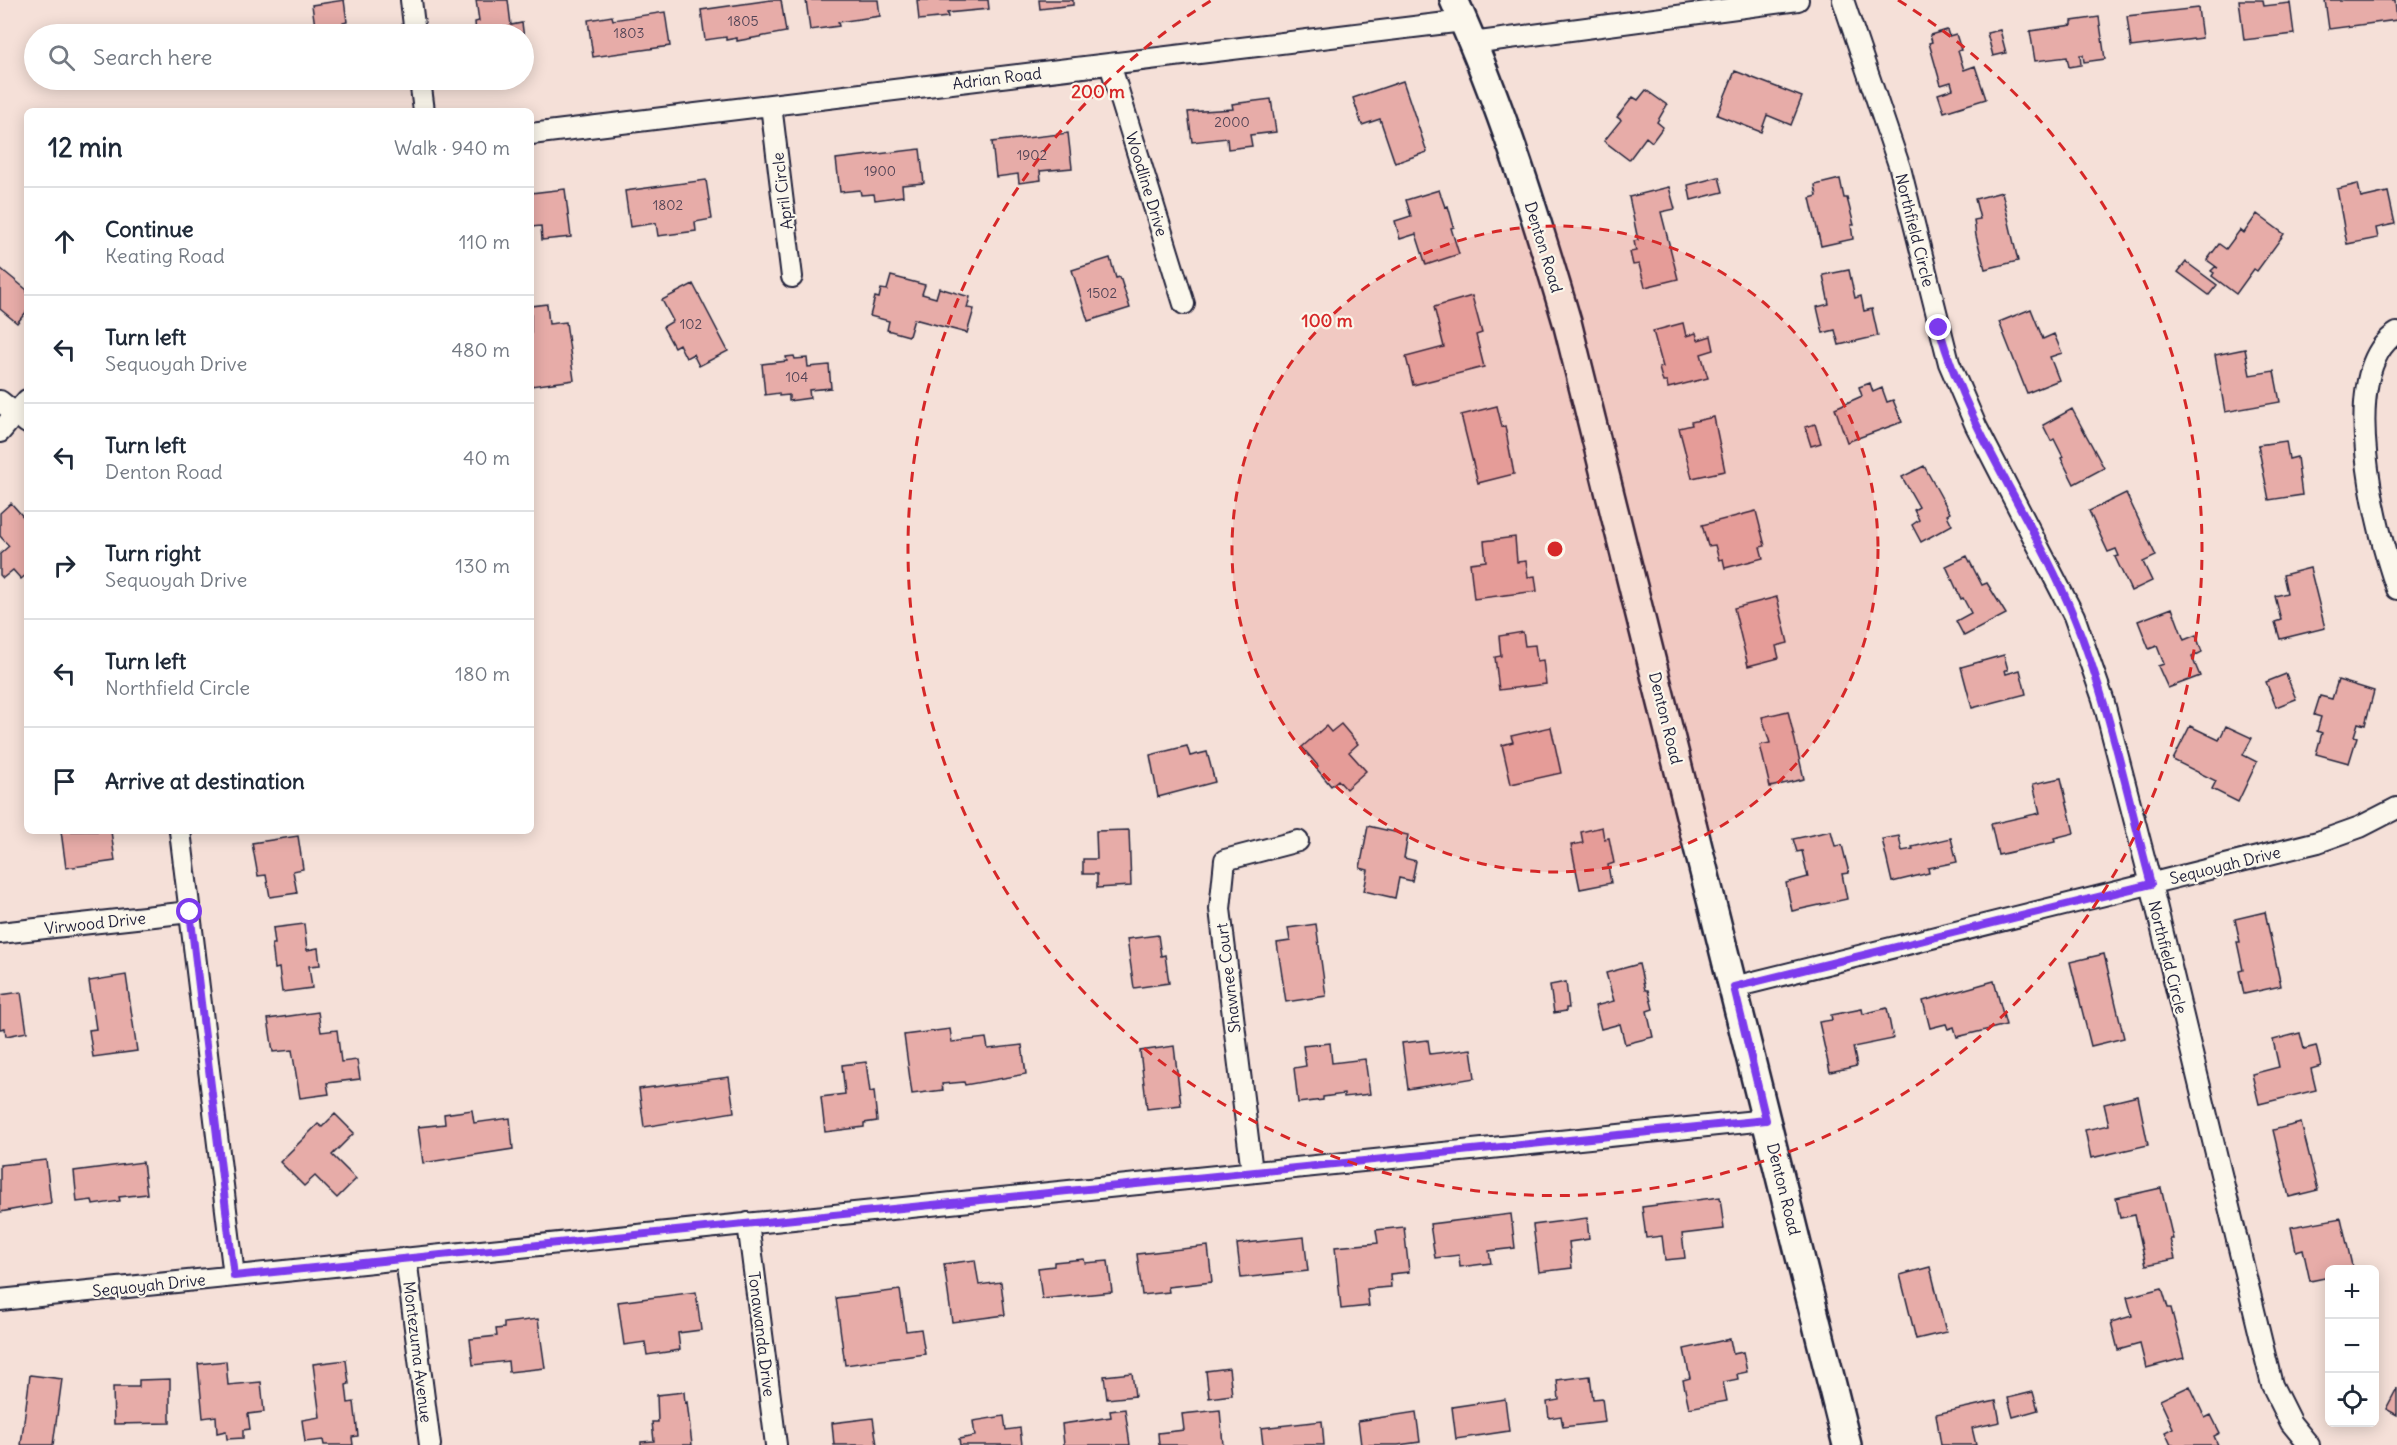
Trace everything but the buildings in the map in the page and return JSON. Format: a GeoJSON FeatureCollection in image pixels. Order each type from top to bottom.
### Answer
{"type":"FeatureCollection","features":[{"type":"Feature","properties":{"kind":"street"},"geometry":{"type":"LineString","coordinates":[[411,0],[414,24]]}},
{"type":"Feature","properties":{"kind":"street"},"geometry":{"type":"LineString","coordinates":[[1463,21],[1798,0]]}},
{"type":"Feature","properties":{"kind":"street","name":"Northfield Circle"},"geometry":{"type":"LineString","coordinates":[[1843,0],[1900,168],[1949,363],[1976,426],[2074,616],[2103,699],[2151,884],[2272,1385],[2291,1423],[2309,1445]]}},
{"type":"Feature","properties":{"kind":"street","name":"Adrian Road"},"geometry":{"type":"LineString","coordinates":[[534,134],[1463,21]]}},
{"type":"Feature","properties":{"kind":"street","name":"Denton Road"},"geometry":{"type":"LineString","coordinates":[[1463,21],[1519,166],[1567,322],[1847,1445]]}},
{"type":"Feature","properties":{"kind":"street","name":"Woodline Drive"},"geometry":{"type":"LineString","coordinates":[[1110,64],[1184,304]]}},
{"type":"Feature","properties":{"kind":"street"},"geometry":{"type":"LineString","coordinates":[[421,90],[424,108]]}},
{"type":"Feature","properties":{"kind":"street","name":"April Circle"},"geometry":{"type":"LineString","coordinates":[[771,105],[792,277]]}},
{"type":"Feature","properties":{"kind":"street"},"geometry":{"type":"LineString","coordinates":[[2397,333],[2387,339],[2377,354],[2369,376],[2364,401],[2364,433],[2373,499],[2397,589]]}},
{"type":"Feature","properties":{"kind":"street"},"geometry":{"type":"LineString","coordinates":[[0,401],[23,412],[0,432]]}},
{"type":"Feature","properties":{"kind":"street","name":"Sequoyah Drive"},"geometry":{"type":"LineString","coordinates":[[1734,987],[2318,842],[2360,827],[2397,808]]}},
{"type":"Feature","properties":{"kind":"street"},"geometry":{"type":"LineString","coordinates":[[180,834],[234,1276]]}},
{"type":"Feature","properties":{"kind":"street","name":"Shawnee Court"},"geometry":{"type":"LineString","coordinates":[[1252,1172],[1220,909],[1225,860],[1298,841]]}},
{"type":"Feature","properties":{"kind":"street","name":"Virwood Drive"},"geometry":{"type":"LineString","coordinates":[[0,933],[190,912]]}},
{"type":"Feature","properties":{"kind":"street","name":"Sequoyah Drive"},"geometry":{"type":"LineString","coordinates":[[0,1300],[1766,1120]]}},
{"type":"Feature","properties":{"kind":"street","name":"Tonawanda Drive"},"geometry":{"type":"LineString","coordinates":[[748,1223],[776,1445]]}},
{"type":"Feature","properties":{"kind":"street","name":"Montezuma Avenue"},"geometry":{"type":"LineString","coordinates":[[406,1258],[430,1445]]}},
{"type":"Feature","properties":{"kind":"route"},"geometry":{"type":"LineString","coordinates":[[190,912],[234,1276],[1766,1120],[1734,987],[2151,884],[2103,699],[2074,616],[1976,426],[1949,363],[1939,328]]}}]}
